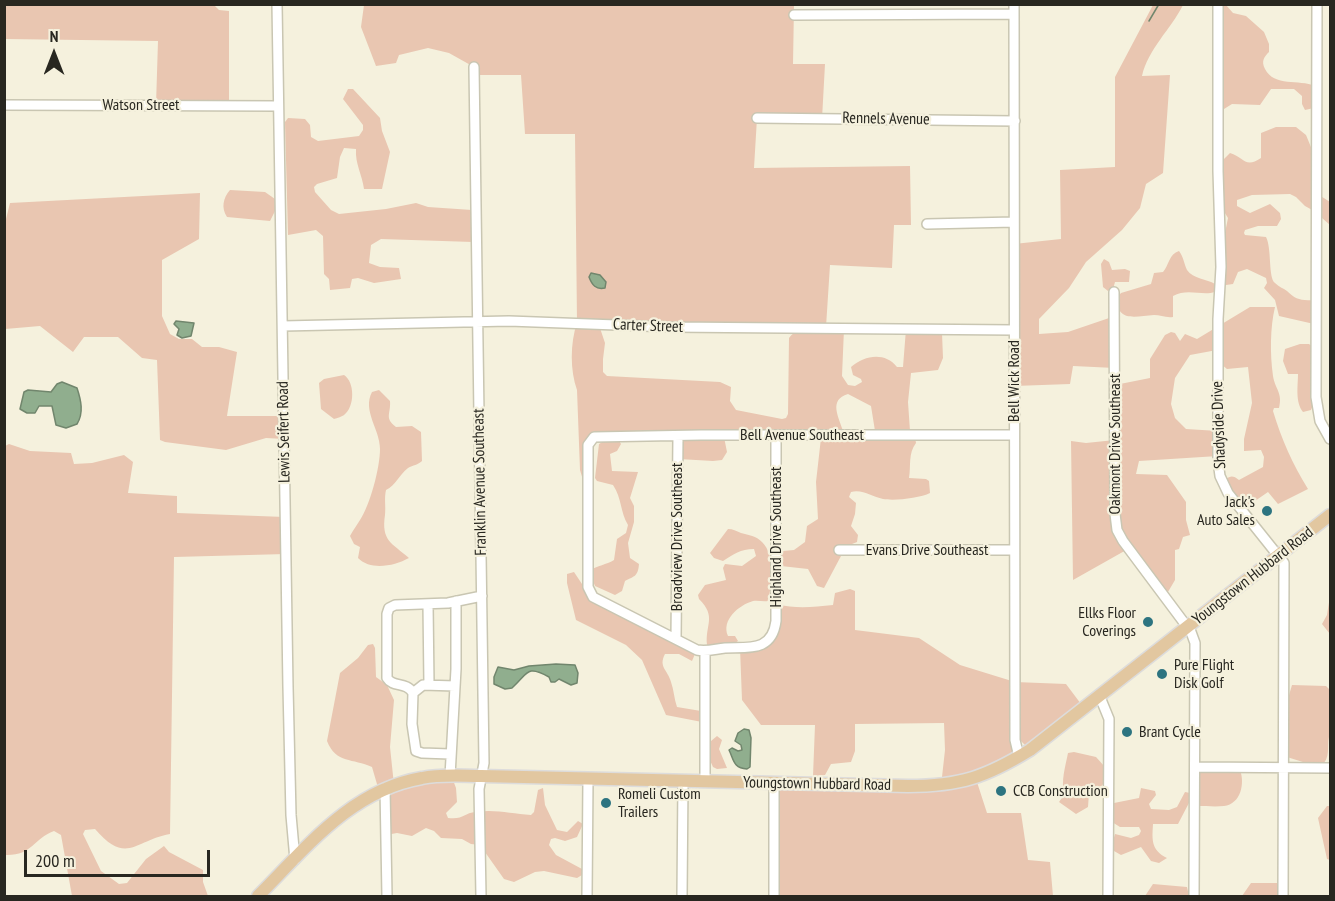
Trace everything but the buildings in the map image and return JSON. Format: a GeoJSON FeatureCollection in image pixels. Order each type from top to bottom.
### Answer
{"type":"FeatureCollection","features":[{"type":"Feature","properties":{"kind":"main road","name":"Youngstown Hubbard Road"},"geometry":{"type":"LineString","coordinates":[[258,897],[320,834],[351,807],[385,788],[422,777],[481,776],[942,786],[986,775],[1019,757],[1100,696],[1330,515]]}},
{"type":"Feature","properties":{"kind":"street","name":"Lewis Seifert Road"},"geometry":{"type":"LineString","coordinates":[[277,4],[288,698],[291,815],[295,860]]}},
{"type":"Feature","properties":{"kind":"street","name":"Shadyside Drive"},"geometry":{"type":"LineString","coordinates":[[1218,4],[1218,171],[1221,267],[1218,319],[1219,469],[1228,493],[1284,563],[1283,897]]}},
{"type":"Feature","properties":{"kind":"street"},"geometry":{"type":"LineString","coordinates":[[1317,4],[1316,397],[1320,421],[1330,439]]}},
{"type":"Feature","properties":{"kind":"street"},"geometry":{"type":"LineString","coordinates":[[794,15],[1014,9]]}},
{"type":"Feature","properties":{"kind":"street","name":"Bell Wick Road"},"geometry":{"type":"LineString","coordinates":[[1014,9],[1015,740],[1019,757]]}},
{"type":"Feature","properties":{"kind":"street","name":"Franklin Avenue Southeast"},"geometry":{"type":"LineString","coordinates":[[474,67],[484,763],[479,789],[481,897]]}},
{"type":"Feature","properties":{"kind":"street","name":"Watson Street"},"geometry":{"type":"LineString","coordinates":[[4,105],[278,106]]}},
{"type":"Feature","properties":{"kind":"street","name":"Rennels Avenue"},"geometry":{"type":"LineString","coordinates":[[757,118],[1015,121]]}},
{"type":"Feature","properties":{"kind":"street"},"geometry":{"type":"LineString","coordinates":[[927,224],[1014,222]]}},
{"type":"Feature","properties":{"kind":"street","name":"Oakmont Drive Southeast"},"geometry":{"type":"LineString","coordinates":[[1114,292],[1117,530],[1128,549],[1188,628],[1195,643],[1194,896]]}},
{"type":"Feature","properties":{"kind":"street","name":"Carter Street"},"geometry":{"type":"LineString","coordinates":[[283,326],[543,322],[670,327],[1014,330]]}},
{"type":"Feature","properties":{"kind":"street","name":"Highland Drive Southeast"},"geometry":{"type":"LineString","coordinates":[[705,651],[757,646],[770,638],[776,621],[776,435]]}},
{"type":"Feature","properties":{"kind":"street","name":"Bell Avenue Southeast"},"geometry":{"type":"LineString","coordinates":[[675,638],[597,600],[590,593],[588,587],[588,445],[591,439],[597,436],[1014,435]]}},
{"type":"Feature","properties":{"kind":"street","name":"Broadview Drive Southeast"},"geometry":{"type":"LineString","coordinates":[[675,638],[678,436]]}},
{"type":"Feature","properties":{"kind":"street","name":"Evans Drive Southeast"},"geometry":{"type":"LineString","coordinates":[[839,550],[1014,550]]}},
{"type":"Feature","properties":{"kind":"street"},"geometry":{"type":"LineString","coordinates":[[450,754],[416,751],[412,724],[413,693],[407,686],[391,683],[387,678],[387,614],[389,608],[396,605],[456,602],[482,596]]}},
{"type":"Feature","properties":{"kind":"street"},"geometry":{"type":"LineString","coordinates":[[450,776],[455,686],[456,602]]}},
{"type":"Feature","properties":{"kind":"street"},"geometry":{"type":"LineString","coordinates":[[428,604],[429,685]]}},
{"type":"Feature","properties":{"kind":"street"},"geometry":{"type":"LineString","coordinates":[[675,638],[697,650],[705,651],[705,781]]}},
{"type":"Feature","properties":{"kind":"street"},"geometry":{"type":"LineString","coordinates":[[413,693],[423,685],[455,686]]}},
{"type":"Feature","properties":{"kind":"street"},"geometry":{"type":"LineString","coordinates":[[1100,696],[1109,719],[1108,897]]}},
{"type":"Feature","properties":{"kind":"street"},"geometry":{"type":"LineString","coordinates":[[1195,767],[1330,768]]}},
{"type":"Feature","properties":{"kind":"street"},"geometry":{"type":"LineString","coordinates":[[587,897],[588,779]]}},
{"type":"Feature","properties":{"kind":"street"},"geometry":{"type":"LineString","coordinates":[[682,897],[683,781]]}},
{"type":"Feature","properties":{"kind":"street"},"geometry":{"type":"LineString","coordinates":[[774,784],[774,897]]}},
{"type":"Feature","properties":{"kind":"street"},"geometry":{"type":"LineString","coordinates":[[385,788],[387,897]]}},
{"type":"Feature","properties":{"kind":"shaded area"},"geometry":{"type":"Polygon","coordinates":[[[5,5],[214,5],[219,10],[229,11],[229,106],[156,105],[158,41],[5,39],[5,5]]]}},
{"type":"Feature","properties":{"kind":"shaded area"},"geometry":{"type":"Polygon","coordinates":[[[364,5],[794,5],[793,64],[825,64],[822,119],[757,118],[754,168],[910,166],[911,225],[894,225],[892,268],[830,265],[826,327],[599,325],[605,343],[603,372],[607,376],[720,382],[731,387],[730,401],[736,410],[782,419],[788,414],[789,338],[794,333],[814,328],[844,329],[842,376],[848,385],[855,386],[862,382],[853,375],[851,367],[862,360],[881,357],[897,367],[903,367],[906,329],[942,333],[943,358],[938,370],[911,373],[908,402],[910,431],[875,431],[871,406],[848,394],[838,400],[837,405],[843,431],[592,432],[586,443],[583,480],[580,470],[577,390],[572,357],[577,323],[575,134],[525,134],[521,75],[474,75],[474,67],[449,53],[428,48],[399,55],[396,63],[376,66],[361,27],[364,5]]]}},
{"type":"Feature","properties":{"kind":"shaded area"},"geometry":{"type":"Polygon","coordinates":[[[1153,5],[1183,5],[1154,48],[1142,76],[1170,75],[1163,173],[1146,184],[1140,208],[1122,230],[1086,262],[1069,288],[1039,319],[1039,334],[1068,332],[1115,316],[1115,368],[1073,366],[1070,384],[1014,386],[1014,244],[1061,239],[1060,170],[1115,167],[1115,77],[1153,5]]]}},
{"type":"Feature","properties":{"kind":"shaded area"},"geometry":{"type":"Polygon","coordinates":[[[1226,5],[1233,13],[1246,16],[1264,32],[1269,44],[1269,52],[1264,57],[1263,64],[1269,75],[1281,80],[1315,86],[1314,108],[1305,110],[1302,96],[1294,89],[1271,89],[1260,105],[1232,104],[1224,109],[1220,107],[1221,11],[1222,6],[1226,5]]]}},
{"type":"Feature","properties":{"kind":"shaded area"},"geometry":{"type":"Polygon","coordinates":[[[348,89],[353,89],[380,118],[390,152],[382,189],[364,189],[356,149],[344,148],[340,157],[337,178],[317,184],[314,187],[315,192],[331,210],[339,214],[416,203],[428,207],[472,210],[473,242],[381,239],[371,245],[369,263],[380,267],[399,268],[401,279],[374,283],[358,278],[352,279],[350,288],[330,290],[329,279],[324,274],[323,236],[316,230],[288,235],[285,122],[288,118],[305,119],[310,125],[311,137],[318,141],[359,136],[363,125],[343,99],[348,89]]]}},
{"type":"Feature","properties":{"kind":"shaded area"},"geometry":{"type":"Polygon","coordinates":[[[1276,127],[1296,127],[1306,135],[1313,152],[1313,188],[1316,193],[1330,202],[1330,225],[1290,194],[1252,195],[1237,200],[1237,206],[1250,213],[1270,204],[1280,213],[1281,219],[1277,226],[1258,226],[1245,230],[1244,233],[1266,237],[1273,280],[1296,298],[1313,300],[1314,324],[1279,316],[1275,300],[1264,288],[1267,283],[1266,278],[1247,269],[1238,272],[1233,284],[1226,285],[1223,281],[1224,238],[1228,218],[1218,202],[1221,162],[1230,153],[1248,162],[1261,158],[1261,133],[1276,127]]]}},
{"type":"Feature","properties":{"kind":"shaded area"},"geometry":{"type":"Polygon","coordinates":[[[230,190],[265,192],[275,199],[275,211],[270,221],[227,217],[224,203],[230,190]]]}},
{"type":"Feature","properties":{"kind":"shaded area"},"geometry":{"type":"Polygon","coordinates":[[[200,193],[199,239],[162,260],[162,316],[170,334],[179,339],[192,339],[202,347],[219,347],[237,352],[227,416],[284,416],[284,439],[266,438],[226,450],[165,442],[160,440],[157,360],[142,358],[118,337],[84,337],[73,352],[40,326],[5,329],[4,227],[10,203],[200,193]]]}},
{"type":"Feature","properties":{"kind":"shaded area"},"geometry":{"type":"Polygon","coordinates":[[[1179,251],[1187,270],[1196,277],[1215,284],[1215,292],[1184,293],[1173,296],[1173,317],[1124,315],[1118,306],[1117,298],[1121,293],[1151,284],[1154,273],[1163,272],[1171,257],[1179,251]]]}},
{"type":"Feature","properties":{"kind":"shaded area"},"geometry":{"type":"Polygon","coordinates":[[[1104,259],[1109,262],[1112,270],[1130,271],[1129,282],[1115,282],[1113,289],[1108,291],[1103,287],[1101,264],[1104,259]]]}},
{"type":"Feature","properties":{"kind":"shaded area"},"geometry":{"type":"Polygon","coordinates":[[[591,273],[600,275],[606,282],[605,288],[597,288],[593,285],[589,277],[591,273]]]}},
{"type":"Feature","properties":{"kind":"shaded area"},"geometry":{"type":"Polygon","coordinates":[[[1250,307],[1275,307],[1271,332],[1271,359],[1280,403],[1279,408],[1274,408],[1273,411],[1288,451],[1308,489],[1278,504],[1268,492],[1242,510],[1222,482],[1230,476],[1239,480],[1263,467],[1264,457],[1261,450],[1244,451],[1244,439],[1252,403],[1248,367],[1227,369],[1221,364],[1217,350],[1190,355],[1175,378],[1171,404],[1175,418],[1186,429],[1218,431],[1218,456],[1139,461],[1136,474],[1167,475],[1186,502],[1186,520],[1190,535],[1183,537],[1179,549],[1175,550],[1175,580],[1165,597],[1128,549],[1073,580],[1071,441],[1086,443],[1115,440],[1115,385],[1150,378],[1150,359],[1165,335],[1175,333],[1180,341],[1185,334],[1197,339],[1250,307]]]}},
{"type":"Feature","properties":{"kind":"shaded area"},"geometry":{"type":"Polygon","coordinates":[[[176,321],[194,323],[191,336],[182,338],[177,335],[179,329],[174,324],[176,321]]]}},
{"type":"Feature","properties":{"kind":"shaded area"},"geometry":{"type":"Polygon","coordinates":[[[1300,344],[1309,344],[1314,348],[1313,405],[1311,410],[1303,412],[1298,399],[1298,374],[1288,374],[1283,361],[1285,349],[1300,344]]]}},
{"type":"Feature","properties":{"kind":"shaded area"},"geometry":{"type":"Polygon","coordinates":[[[344,375],[348,378],[352,389],[352,401],[348,411],[334,419],[321,409],[319,383],[324,379],[344,375]]]}},
{"type":"Feature","properties":{"kind":"shaded area"},"geometry":{"type":"Polygon","coordinates":[[[62,382],[77,388],[81,411],[77,424],[66,428],[56,425],[52,406],[39,406],[35,413],[27,413],[20,409],[24,392],[28,390],[51,392],[57,384],[62,382]]]}},
{"type":"Feature","properties":{"kind":"shaded area"},"geometry":{"type":"Polygon","coordinates":[[[379,390],[390,401],[389,418],[392,424],[396,427],[412,426],[421,432],[422,461],[408,468],[386,490],[384,524],[386,536],[409,558],[383,566],[369,565],[358,558],[360,547],[354,544],[350,536],[364,513],[374,486],[378,466],[380,449],[370,413],[369,399],[372,392],[379,390]]]}},
{"type":"Feature","properties":{"kind":"shaded area"},"geometry":{"type":"Polygon","coordinates":[[[724,437],[727,452],[722,460],[679,459],[681,443],[687,438],[724,437]]]}},
{"type":"Feature","properties":{"kind":"shaded area"},"geometry":{"type":"Polygon","coordinates":[[[915,437],[916,443],[911,455],[909,478],[929,481],[930,493],[914,498],[894,500],[851,492],[849,497],[856,503],[851,526],[858,535],[857,542],[842,548],[841,556],[824,588],[817,586],[808,569],[781,566],[780,556],[783,551],[794,550],[805,542],[807,526],[818,519],[816,482],[821,438],[915,437]]]}},
{"type":"Feature","properties":{"kind":"shaded area"},"geometry":{"type":"Polygon","coordinates":[[[608,439],[618,439],[621,444],[617,451],[610,454],[612,471],[638,472],[630,498],[634,506],[634,522],[628,543],[630,558],[639,564],[639,568],[635,575],[625,581],[622,591],[615,595],[595,586],[589,571],[614,560],[617,539],[626,533],[628,525],[613,485],[597,481],[595,478],[599,444],[608,439]]]}},
{"type":"Feature","properties":{"kind":"shaded area"},"geometry":{"type":"Polygon","coordinates":[[[9,444],[30,451],[71,453],[74,464],[92,463],[124,455],[133,462],[128,493],[177,496],[177,513],[285,517],[286,554],[174,557],[170,834],[131,848],[124,848],[115,846],[95,829],[85,830],[83,834],[101,871],[119,884],[127,883],[146,859],[164,846],[169,852],[203,870],[203,882],[208,896],[72,896],[61,835],[54,831],[21,853],[5,855],[5,446],[9,444]]]}},
{"type":"Feature","properties":{"kind":"shaded area"},"geometry":{"type":"Polygon","coordinates":[[[728,529],[755,537],[762,542],[771,562],[771,587],[768,601],[748,603],[729,619],[726,630],[728,636],[735,636],[738,641],[727,646],[714,647],[707,645],[709,616],[698,595],[705,585],[726,580],[723,568],[725,564],[742,566],[756,556],[754,549],[749,549],[737,552],[723,561],[714,558],[710,553],[728,529]]]}},
{"type":"Feature","properties":{"kind":"shaded area"},"geometry":{"type":"Polygon","coordinates":[[[574,572],[586,590],[648,631],[687,648],[695,654],[692,661],[679,654],[665,654],[663,662],[670,678],[677,707],[701,711],[702,722],[666,715],[642,660],[626,645],[576,620],[567,583],[567,574],[574,572]]]}},
{"type":"Feature","properties":{"kind":"shaded area"},"geometry":{"type":"Polygon","coordinates":[[[850,589],[855,591],[855,630],[919,638],[960,665],[1015,682],[1066,684],[1084,708],[1030,750],[1019,739],[1017,753],[976,779],[987,813],[1021,813],[1028,860],[1050,862],[1053,896],[774,896],[774,784],[941,786],[945,750],[944,723],[855,724],[855,751],[851,762],[831,764],[825,775],[813,776],[815,725],[761,725],[742,700],[740,648],[766,643],[776,604],[798,607],[833,605],[835,593],[850,589]]]}},
{"type":"Feature","properties":{"kind":"shaded area"},"geometry":{"type":"Polygon","coordinates":[[[1330,596],[1330,634],[1322,624],[1327,615],[1330,596]]]}},
{"type":"Feature","properties":{"kind":"shaded area"},"geometry":{"type":"Polygon","coordinates":[[[373,644],[376,677],[387,685],[394,700],[390,747],[394,785],[453,780],[457,802],[446,813],[448,818],[483,811],[531,815],[534,812],[538,790],[543,788],[545,805],[557,830],[567,832],[578,821],[583,824],[577,837],[565,841],[551,839],[549,845],[556,855],[582,869],[582,875],[577,878],[544,871],[535,872],[514,882],[504,879],[480,845],[471,844],[462,839],[441,838],[434,831],[426,828],[412,836],[397,833],[386,835],[385,789],[379,791],[372,767],[340,757],[335,754],[327,741],[340,673],[358,658],[368,645],[373,644]]]}},
{"type":"Feature","properties":{"kind":"shaded area"},"geometry":{"type":"Polygon","coordinates":[[[575,665],[578,673],[577,683],[571,685],[559,679],[551,682],[549,677],[531,671],[512,688],[505,689],[494,684],[498,667],[514,670],[529,666],[575,665]]]}},
{"type":"Feature","properties":{"kind":"shaded area"},"geometry":{"type":"Polygon","coordinates":[[[1292,685],[1326,686],[1330,690],[1330,734],[1324,763],[1306,763],[1287,757],[1287,702],[1292,685]]]}},
{"type":"Feature","properties":{"kind":"shaded area"},"geometry":{"type":"Polygon","coordinates":[[[744,729],[749,730],[751,738],[750,767],[747,769],[736,765],[729,750],[732,748],[742,750],[741,745],[735,741],[738,733],[744,729]]]}},
{"type":"Feature","properties":{"kind":"shaded area"},"geometry":{"type":"Polygon","coordinates":[[[717,736],[722,740],[719,749],[727,768],[713,767],[708,756],[711,741],[717,736]]]}},
{"type":"Feature","properties":{"kind":"shaded area"},"geometry":{"type":"Polygon","coordinates":[[[1074,752],[1096,757],[1105,767],[1105,780],[1101,788],[1089,793],[1088,807],[1076,814],[1059,802],[1064,795],[1063,779],[1068,753],[1074,752]]]}},
{"type":"Feature","properties":{"kind":"shaded area"},"geometry":{"type":"Polygon","coordinates":[[[1240,770],[1242,787],[1234,801],[1224,806],[1198,806],[1198,774],[1200,771],[1240,770]]]}},
{"type":"Feature","properties":{"kind":"shaded area"},"geometry":{"type":"Polygon","coordinates":[[[1141,788],[1155,791],[1156,795],[1149,804],[1151,809],[1169,810],[1177,807],[1185,792],[1190,793],[1191,799],[1178,824],[1153,824],[1155,848],[1167,858],[1159,863],[1151,861],[1141,847],[1121,855],[1114,851],[1115,834],[1131,838],[1139,835],[1141,831],[1139,827],[1120,827],[1112,822],[1114,803],[1139,798],[1141,788]]]}},
{"type":"Feature","properties":{"kind":"shaded area"},"geometry":{"type":"Polygon","coordinates":[[[1327,806],[1330,806],[1330,860],[1327,859],[1318,818],[1327,806]]]}},
{"type":"Feature","properties":{"kind":"shaded area"},"geometry":{"type":"Polygon","coordinates":[[[1251,883],[1277,883],[1279,896],[1242,896],[1251,883]]]}},
{"type":"Feature","properties":{"kind":"shaded area"},"geometry":{"type":"Polygon","coordinates":[[[1153,884],[1187,887],[1189,896],[1145,896],[1153,884]]]}},
{"type":"Feature","properties":{"kind":"waterway"},"geometry":{"type":"LineString","coordinates":[[1149,21],[1159,4]]}},
{"type":"Feature","properties":{"kind":"place","name":"Jack's Auto Sales"},"geometry":{"type":"Point","coordinates":[1267,511]}},
{"type":"Feature","properties":{"kind":"place","name":"Ellks Floor Coverings"},"geometry":{"type":"Point","coordinates":[1148,622]}},
{"type":"Feature","properties":{"kind":"place","name":"Pure Flight Disk Golf"},"geometry":{"type":"Point","coordinates":[1162,674]}},
{"type":"Feature","properties":{"kind":"place","name":"Brant Cycle"},"geometry":{"type":"Point","coordinates":[1127,732]}},
{"type":"Feature","properties":{"kind":"place","name":"CCB Construction"},"geometry":{"type":"Point","coordinates":[1001,791]}},
{"type":"Feature","properties":{"kind":"place","name":"Romeli Custom Trailers"},"geometry":{"type":"Point","coordinates":[606,803]}}]}
